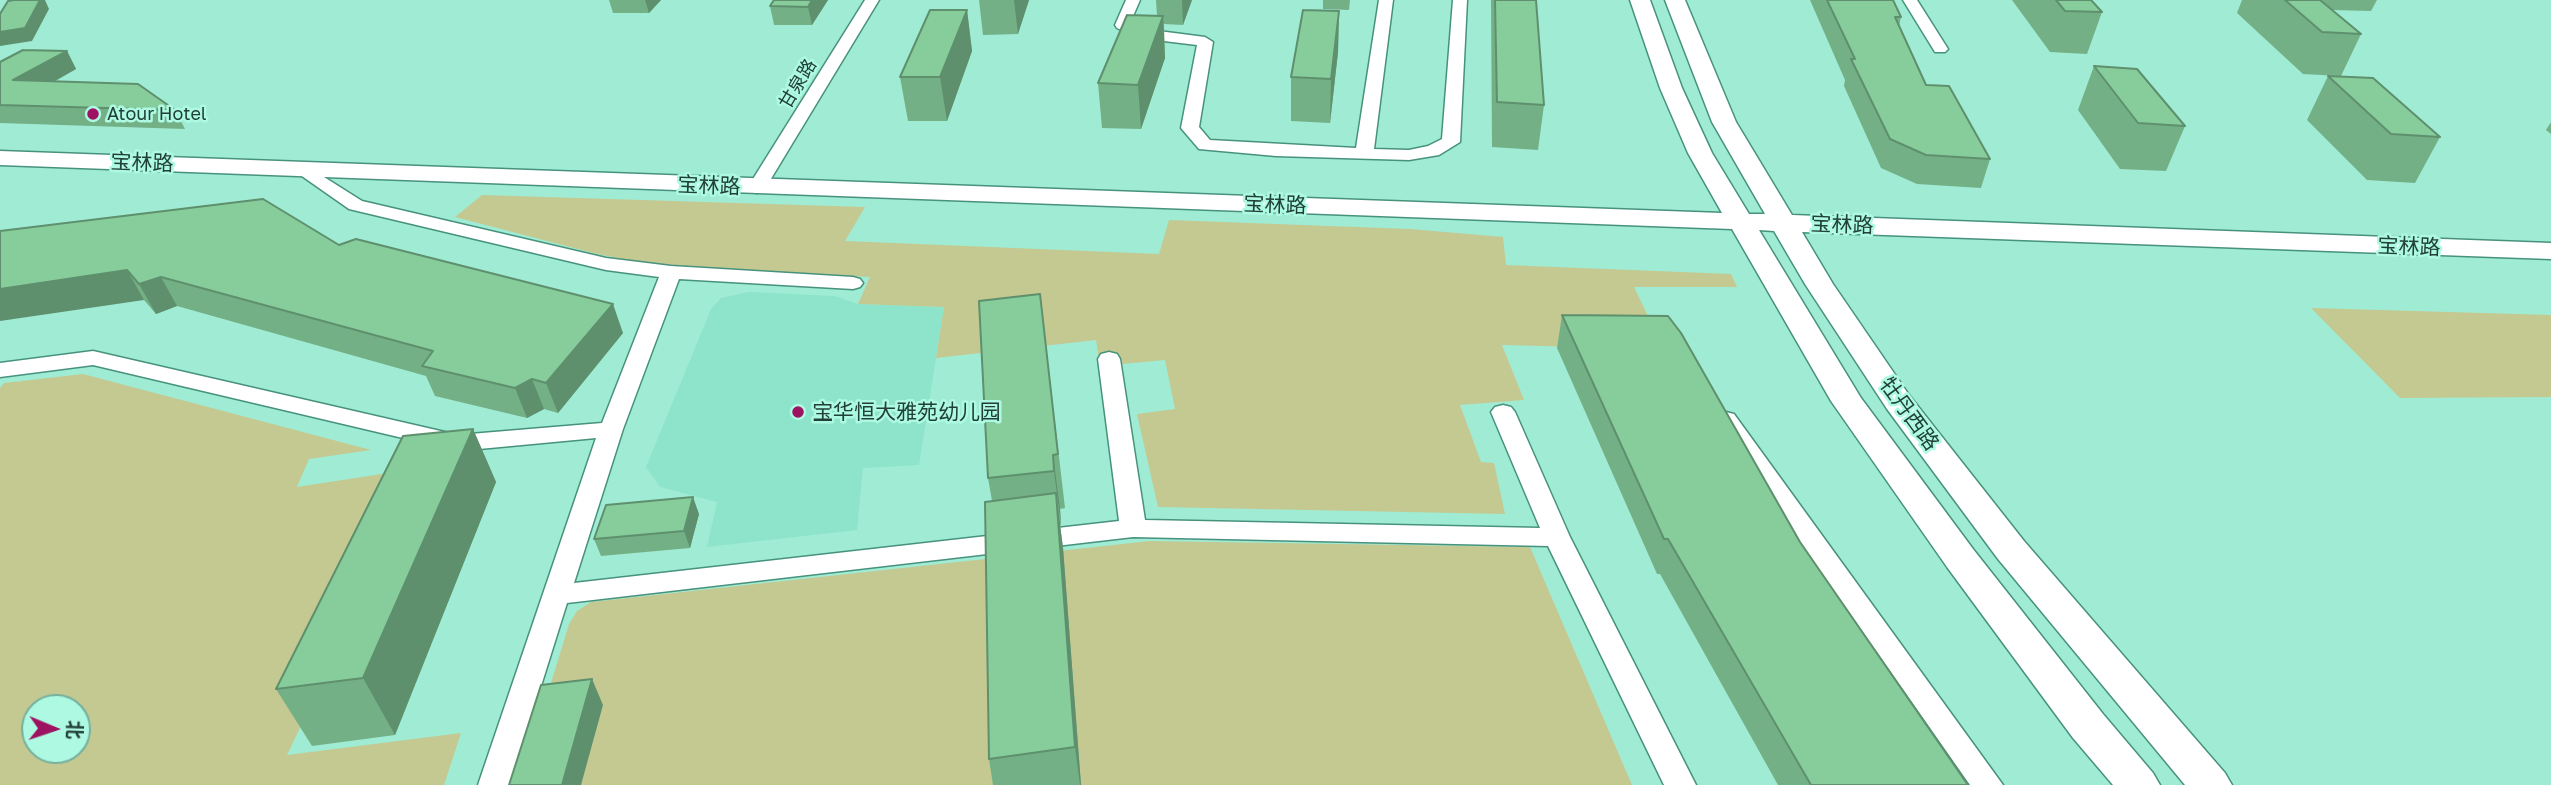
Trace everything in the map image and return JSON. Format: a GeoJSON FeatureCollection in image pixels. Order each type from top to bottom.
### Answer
{"type":"FeatureCollection","features":[{"type":"Feature","properties":{"kind":"street","name":"甘泉路"},"geometry":{"type":"LineString","coordinates":[[757,187],[872,0]]}},
{"type":"Feature","properties":{"kind":"street"},"geometry":{"type":"LineString","coordinates":[[1133,0],[1122,25],[1139,33],[1205,42],[1190,128],[1205,145],[1409,155],[1433,151],[1451,142],[1460,0]]}},
{"type":"Feature","properties":{"kind":"street"},"geometry":{"type":"LineString","coordinates":[[1364,153],[1386,0]]}},
{"type":"Feature","properties":{"kind":"street","name":"牡丹西路"},"geometry":{"type":"LineString","coordinates":[[1640,0],[1671,88],[1695,142],[1847,401],[1960,558],[2088,726],[2138,785]]}},
{"type":"Feature","properties":{"kind":"street","name":"牡丹西路"},"geometry":{"type":"LineString","coordinates":[[1675,0],[1724,122],[1819,284],[1914,424],[2011,550],[2210,785]]}},
{"type":"Feature","properties":{"kind":"street"},"geometry":{"type":"LineString","coordinates":[[1910,0],[1940,49]]}},
{"type":"Feature","properties":{"kind":"street","name":"宝林路"},"geometry":{"type":"LineString","coordinates":[[0,158],[2551,251]]}},
{"type":"Feature","properties":{"kind":"street"},"geometry":{"type":"LineString","coordinates":[[305,170],[356,205],[606,264],[671,272],[853,283]]}},
{"type":"Feature","properties":{"kind":"street"},"geometry":{"type":"LineString","coordinates":[[494,785],[611,429],[671,272]]}},
{"type":"Feature","properties":{"kind":"street"},"geometry":{"type":"LineString","coordinates":[[0,370],[93,358],[458,443],[611,429]]}},
{"type":"Feature","properties":{"kind":"street"},"geometry":{"type":"LineString","coordinates":[[1110,359],[1133,528]]}},
{"type":"Feature","properties":{"kind":"street"},"geometry":{"type":"LineString","coordinates":[[1712,399],[1987,785]]}},
{"type":"Feature","properties":{"kind":"street"},"geometry":{"type":"LineString","coordinates":[[1503,412],[1557,537],[1680,785]]}},
{"type":"Feature","properties":{"kind":"street"},"geometry":{"type":"LineString","coordinates":[[557,595],[1133,528],[1557,537]]}},
{"type":"Feature","properties":{"kind":"shaded area"},"geometry":{"type":"Polygon","coordinates":[[[482,195],[865,207],[845,241],[1159,254],[1169,220],[1410,229],[1503,237],[1506,265],[1731,274],[1737,287],[1634,287],[1664,349],[1502,345],[1524,400],[1460,405],[1481,462],[1494,463],[1505,514],[1158,507],[1137,414],[1175,409],[1165,360],[1100,366],[1096,340],[936,358],[944,307],[858,304],[870,277],[654,265],[597,254],[455,217],[482,195]]]}},
{"type":"Feature","properties":{"kind":"shaded area","name":"宝华恒大雅苑幼儿园"},"geometry":{"type":"Polygon","coordinates":[[[749,292],[834,296],[858,304],[944,307],[919,465],[863,468],[857,530],[707,547],[717,502],[660,487],[646,467],[711,309],[721,298],[749,292]]]}},
{"type":"Feature","properties":{"kind":"shaded area"},"geometry":{"type":"Polygon","coordinates":[[[2311,308],[2551,315],[2551,397],[2400,398],[2311,308]]]}},
{"type":"Feature","properties":{"kind":"shaded area"},"geometry":{"type":"Polygon","coordinates":[[[83,374],[371,450],[309,459],[297,487],[388,473],[366,589],[287,755],[461,733],[444,785],[0,785],[0,388],[4,383],[83,374]]]}},
{"type":"Feature","properties":{"kind":"shaded area"},"geometry":{"type":"Polygon","coordinates":[[[1150,541],[1530,547],[1632,785],[520,785],[569,624],[577,611],[591,602],[1150,541]]]}},
{"type":"Feature","properties":{"kind":"building"},"geometry":{"type":"Polygon","coordinates":[[[40,0],[25,28],[0,32],[0,14],[8,1],[40,0]]]}},
{"type":"Feature","properties":{"kind":"building"},"geometry":{"type":"Polygon","coordinates":[[[774,0],[812,0],[808,7],[770,6],[774,0]]]}},
{"type":"Feature","properties":{"kind":"building"},"geometry":{"type":"Polygon","coordinates":[[[1495,0],[1536,0],[1544,105],[1497,102],[1495,0]]]}},
{"type":"Feature","properties":{"kind":"building"},"geometry":{"type":"Polygon","coordinates":[[[1827,0],[1893,0],[1901,17],[1895,17],[1926,85],[1949,86],[1990,159],[1926,155],[1890,139],[1851,59],[1855,59],[1827,0]]]}},
{"type":"Feature","properties":{"kind":"building"},"geometry":{"type":"Polygon","coordinates":[[[2056,0],[2091,0],[2102,12],[2065,11],[2056,0]]]}},
{"type":"Feature","properties":{"kind":"building"},"geometry":{"type":"Polygon","coordinates":[[[2285,0],[2320,0],[2361,34],[2322,32],[2285,0]]]}},
{"type":"Feature","properties":{"kind":"building"},"geometry":{"type":"Polygon","coordinates":[[[930,10],[967,10],[940,77],[900,77],[930,10]]]}},
{"type":"Feature","properties":{"kind":"building"},"geometry":{"type":"Polygon","coordinates":[[[1303,10],[1339,11],[1331,79],[1291,77],[1303,10]]]}},
{"type":"Feature","properties":{"kind":"building"},"geometry":{"type":"Polygon","coordinates":[[[1127,15],[1163,16],[1138,85],[1098,83],[1127,15]]]}},
{"type":"Feature","properties":{"kind":"building"},"geometry":{"type":"Polygon","coordinates":[[[23,50],[67,51],[13,80],[138,84],[175,110],[0,105],[0,62],[23,50]]]}},
{"type":"Feature","properties":{"kind":"building"},"geometry":{"type":"Polygon","coordinates":[[[2094,66],[2137,69],[2185,126],[2138,123],[2094,66]]]}},
{"type":"Feature","properties":{"kind":"building"},"geometry":{"type":"Polygon","coordinates":[[[2328,76],[2373,78],[2440,137],[2391,134],[2328,76]]]}},
{"type":"Feature","properties":{"kind":"building"},"geometry":{"type":"Polygon","coordinates":[[[263,199],[339,245],[356,239],[613,304],[546,383],[532,379],[515,388],[422,366],[433,351],[161,277],[139,284],[127,270],[0,289],[0,231],[263,199]]]}},
{"type":"Feature","properties":{"kind":"building"},"geometry":{"type":"Polygon","coordinates":[[[1040,294],[1058,454],[1053,455],[1054,471],[988,478],[979,301],[1040,294]]]}},
{"type":"Feature","properties":{"kind":"building"},"geometry":{"type":"Polygon","coordinates":[[[1562,315],[1668,316],[1681,333],[1800,542],[1968,785],[1811,785],[1668,539],[1664,539],[1562,315]]]}},
{"type":"Feature","properties":{"kind":"building"},"geometry":{"type":"Polygon","coordinates":[[[473,429],[363,678],[276,689],[403,436],[473,429]]]}},
{"type":"Feature","properties":{"kind":"building"},"geometry":{"type":"Polygon","coordinates":[[[1056,493],[1075,747],[989,759],[985,502],[1056,493]]]}},
{"type":"Feature","properties":{"kind":"building"},"geometry":{"type":"Polygon","coordinates":[[[693,497],[684,531],[594,539],[606,505],[693,497]]]}},
{"type":"Feature","properties":{"kind":"building"},"geometry":{"type":"Polygon","coordinates":[[[592,679],[562,785],[509,785],[541,685],[592,679]]]}},
{"type":"Feature","properties":{"kind":"place","name":"Atour Hotel"},"geometry":{"type":"Point","coordinates":[93,114]}},
{"type":"Feature","properties":{"kind":"place","name":"宝华恒大雅苑幼儿园"},"geometry":{"type":"Point","coordinates":[798,412]}}]}
